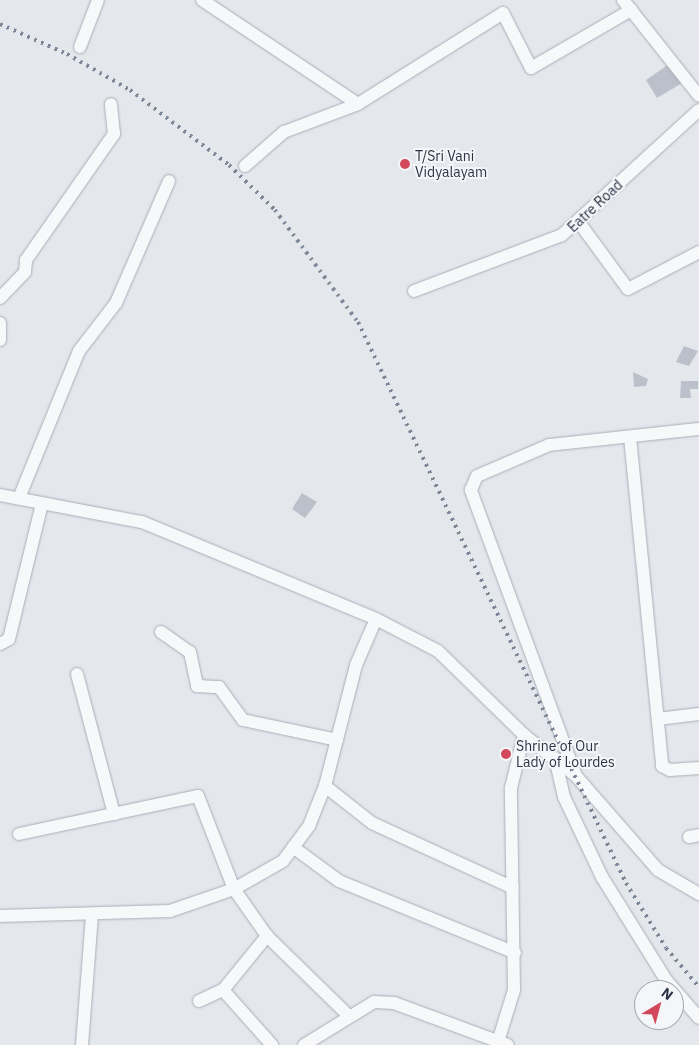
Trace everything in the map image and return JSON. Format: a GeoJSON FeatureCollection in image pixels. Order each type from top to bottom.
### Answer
{"type":"FeatureCollection","features":[{"type":"Feature","properties":{"kind":"street"},"geometry":{"type":"LineString","coordinates":[[80,47],[98,0]]}},
{"type":"Feature","properties":{"kind":"street"},"geometry":{"type":"LineString","coordinates":[[202,0],[358,104]]}},
{"type":"Feature","properties":{"kind":"street"},"geometry":{"type":"LineString","coordinates":[[245,166],[284,132],[358,104],[503,13],[531,68],[627,5],[699,96]]}},
{"type":"Feature","properties":{"kind":"street"},"geometry":{"type":"LineString","coordinates":[[0,298],[25,272],[26,260],[114,134],[110,104]]}},
{"type":"Feature","properties":{"kind":"street","name":"Eatre Road"},"geometry":{"type":"LineString","coordinates":[[414,290],[562,235],[699,110]]}},
{"type":"Feature","properties":{"kind":"street"},"geometry":{"type":"LineString","coordinates":[[19,498],[79,351],[116,303],[169,181]]}},
{"type":"Feature","properties":{"kind":"street"},"geometry":{"type":"LineString","coordinates":[[578,221],[628,289],[699,252]]}},
{"type":"Feature","properties":{"kind":"street"},"geometry":{"type":"LineString","coordinates":[[0,323],[0,340]]}},
{"type":"Feature","properties":{"kind":"street"},"geometry":{"type":"LineString","coordinates":[[576,776],[471,498],[477,476],[549,445],[699,429]]}},
{"type":"Feature","properties":{"kind":"street"},"geometry":{"type":"LineString","coordinates":[[630,436],[664,769],[699,768]]}},
{"type":"Feature","properties":{"kind":"street"},"geometry":{"type":"LineString","coordinates":[[0,495],[142,522],[376,619],[438,651],[524,735],[576,776],[658,870],[699,894]]}},
{"type":"Feature","properties":{"kind":"street"},"geometry":{"type":"LineString","coordinates":[[0,644],[9,639],[42,504]]}},
{"type":"Feature","properties":{"kind":"street"},"geometry":{"type":"LineString","coordinates":[[0,916],[92,916],[170,911],[234,890],[283,861],[309,826],[324,786],[356,665],[376,619]]}},
{"type":"Feature","properties":{"kind":"street"},"geometry":{"type":"LineString","coordinates":[[161,632],[190,652],[197,686],[219,688],[243,720],[337,740]]}},
{"type":"Feature","properties":{"kind":"street"},"geometry":{"type":"LineString","coordinates":[[77,674],[114,814]]}},
{"type":"Feature","properties":{"kind":"street"},"geometry":{"type":"LineString","coordinates":[[658,719],[699,714]]}},
{"type":"Feature","properties":{"kind":"street"},"geometry":{"type":"LineString","coordinates":[[304,1045],[348,1015],[374,1002],[394,1002],[502,1043],[514,990],[515,953],[511,788],[524,735]]}},
{"type":"Feature","properties":{"kind":"street"},"geometry":{"type":"LineString","coordinates":[[555,758],[564,797],[602,877],[666,980],[699,1018]]}},
{"type":"Feature","properties":{"kind":"street"},"geometry":{"type":"LineString","coordinates":[[324,786],[372,823],[513,888]]}},
{"type":"Feature","properties":{"kind":"street"},"geometry":{"type":"LineString","coordinates":[[18,834],[198,796],[234,890],[267,936],[348,1015]]}},
{"type":"Feature","properties":{"kind":"street"},"geometry":{"type":"LineString","coordinates":[[293,847],[339,881],[515,953]]}},
{"type":"Feature","properties":{"kind":"street"},"geometry":{"type":"LineString","coordinates":[[82,1045],[92,916]]}},
{"type":"Feature","properties":{"kind":"street"},"geometry":{"type":"LineString","coordinates":[[199,1001],[223,990],[267,936]]}},
{"type":"Feature","properties":{"kind":"street"},"geometry":{"type":"LineString","coordinates":[[223,990],[272,1045]]}},
{"type":"Feature","properties":{"kind":"building"},"geometry":{"type":"Polygon","coordinates":[[[669,64],[687,80],[657,98],[646,80],[669,64]]]}},
{"type":"Feature","properties":{"kind":"building"},"geometry":{"type":"Polygon","coordinates":[[[684,346],[698,351],[689,366],[676,362],[684,346]]]}},
{"type":"Feature","properties":{"kind":"building"},"geometry":{"type":"Polygon","coordinates":[[[633,372],[648,379],[646,386],[634,387],[633,372]]]}},
{"type":"Feature","properties":{"kind":"building"},"geometry":{"type":"Polygon","coordinates":[[[681,381],[698,381],[698,389],[690,389],[691,398],[680,398],[681,381]]]}},
{"type":"Feature","properties":{"kind":"building"},"geometry":{"type":"Polygon","coordinates":[[[302,493],[317,502],[305,518],[292,509],[302,493]]]}},
{"type":"Feature","properties":{"kind":"railway"},"geometry":{"type":"LineString","coordinates":[[0,24],[67,54],[130,90],[229,165],[275,210],[358,322],[626,883],[666,948],[699,987]]}},
{"type":"Feature","properties":{"kind":"place","name":"T/Sri Vani Vidyalayam"},"geometry":{"type":"Point","coordinates":[405,164]}},
{"type":"Feature","properties":{"kind":"place","name":"Shrine of Our Lady of Lourdes"},"geometry":{"type":"Point","coordinates":[506,754]}}]}
